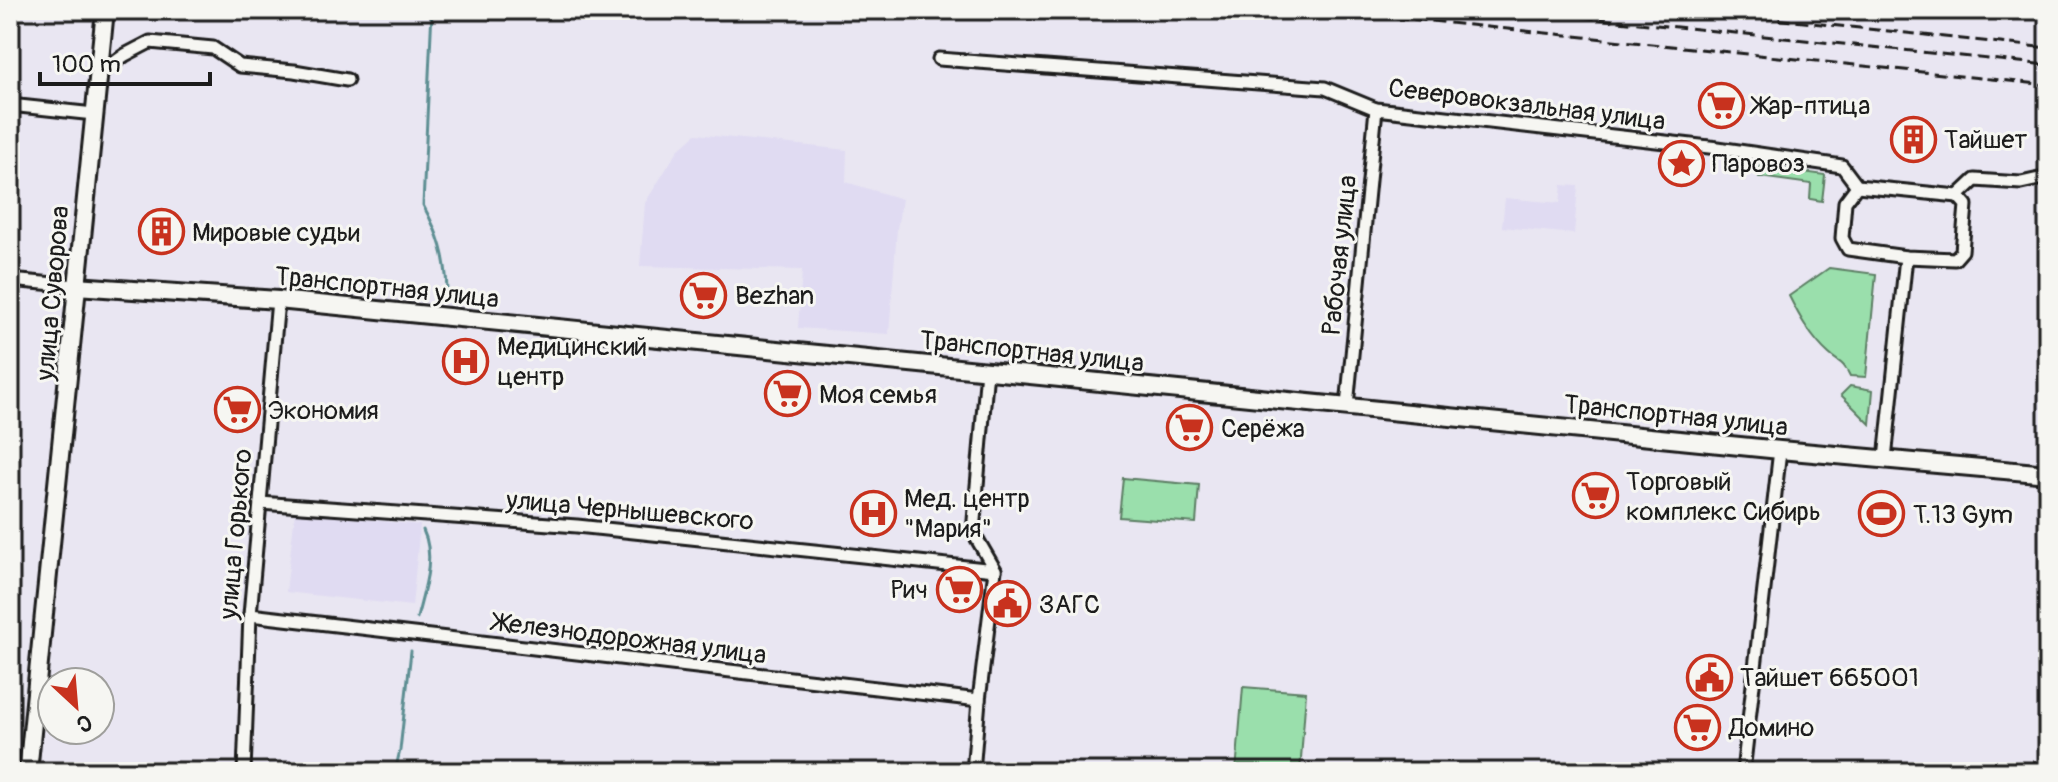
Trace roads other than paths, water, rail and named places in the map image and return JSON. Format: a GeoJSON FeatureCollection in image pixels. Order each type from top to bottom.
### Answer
{"type":"FeatureCollection","features":[{"type":"Feature","properties":{"kind":"street","name":"улица Суворова"},"geometry":{"type":"LineString","coordinates":[[28,772],[105,10]]}},
{"type":"Feature","properties":{"kind":"street"},"geometry":{"type":"LineString","coordinates":[[98,74],[150,42],[213,48],[240,66],[347,80]]}},
{"type":"Feature","properties":{"kind":"street","name":"Северовокзальная улица"},"geometry":{"type":"LineString","coordinates":[[939,59],[1325,88],[1376,109],[1718,148],[1842,166],[1857,186]]}},
{"type":"Feature","properties":{"kind":"street"},"geometry":{"type":"LineString","coordinates":[[10,105],[94,114]]}},
{"type":"Feature","properties":{"kind":"street","name":"Рабочая улица"},"geometry":{"type":"LineString","coordinates":[[1347,406],[1376,109]]}},
{"type":"Feature","properties":{"kind":"street"},"geometry":{"type":"LineString","coordinates":[[1958,196],[1975,180],[2021,183],[2048,177]]}},
{"type":"Feature","properties":{"kind":"street"},"geometry":{"type":"LineString","coordinates":[[1857,186],[1958,196],[1966,205],[1962,251],[1955,259],[1906,257],[1848,249],[1842,238],[1845,202],[1857,186]]}},
{"type":"Feature","properties":{"kind":"street"},"geometry":{"type":"LineString","coordinates":[[1885,459],[1906,257]]}},
{"type":"Feature","properties":{"kind":"street","name":"Транспортная улица"},"geometry":{"type":"LineString","coordinates":[[10,280],[278,300],[2048,474]]}},
{"type":"Feature","properties":{"kind":"street","name":"улица Горького"},"geometry":{"type":"LineString","coordinates":[[244,772],[250,615],[278,300]]}},
{"type":"Feature","properties":{"kind":"street"},"geometry":{"type":"LineString","coordinates":[[973,772],[995,570],[973,532],[987,370]]}},
{"type":"Feature","properties":{"kind":"street"},"geometry":{"type":"LineString","coordinates":[[1743,772],[1780,450]]}},
{"type":"Feature","properties":{"kind":"street","name":"улица Чернышевского"},"geometry":{"type":"LineString","coordinates":[[260,503],[577,526],[995,570]]}},
{"type":"Feature","properties":{"kind":"street","name":"Железнодорожная улица"},"geometry":{"type":"LineString","coordinates":[[250,615],[979,700]]}},
{"type":"Feature","properties":{"kind":"waterway"},"geometry":{"type":"LineString","coordinates":[[432,10],[423,205],[441,246],[447,290]]}},
{"type":"Feature","properties":{"kind":"waterway"},"geometry":{"type":"LineString","coordinates":[[417,618],[429,562],[423,530]]}},
{"type":"Feature","properties":{"kind":"waterway"},"geometry":{"type":"LineString","coordinates":[[395,772],[411,651]]}},
{"type":"Feature","properties":{"kind":"railway"},"geometry":{"type":"LineString","coordinates":[[1324,10],[2048,85]]}},
{"type":"Feature","properties":{"kind":"railway"},"geometry":{"type":"LineString","coordinates":[[1511,10],[2048,65]]}},
{"type":"Feature","properties":{"kind":"railway"},"geometry":{"type":"LineString","coordinates":[[1689,10],[2048,48]]}},
{"type":"Feature","properties":{"kind":"place","name":"Жар-птица"},"geometry":{"type":"Point","coordinates":[1722,105]}},
{"type":"Feature","properties":{"kind":"place","name":"Тайшет"},"geometry":{"type":"Point","coordinates":[1913,139]}},
{"type":"Feature","properties":{"kind":"place","name":"Паровоз"},"geometry":{"type":"Point","coordinates":[1681,163]}},
{"type":"Feature","properties":{"kind":"place","name":"Мировые судьи"},"geometry":{"type":"Point","coordinates":[161,232]}},
{"type":"Feature","properties":{"kind":"place","name":"Bezhan"},"geometry":{"type":"Point","coordinates":[704,295]}},
{"type":"Feature","properties":{"kind":"place","name":"Медицинский центр"},"geometry":{"type":"Point","coordinates":[466,361]}},
{"type":"Feature","properties":{"kind":"place","name":"Моя семья"},"geometry":{"type":"Point","coordinates":[788,394]}},
{"type":"Feature","properties":{"kind":"place","name":"Экономия"},"geometry":{"type":"Point","coordinates":[237,410]}},
{"type":"Feature","properties":{"kind":"place","name":"Серёжа"},"geometry":{"type":"Point","coordinates":[1190,428]}},
{"type":"Feature","properties":{"kind":"place","name":"Торговый комплекс Сибирь"},"geometry":{"type":"Point","coordinates":[1595,496]}},
{"type":"Feature","properties":{"kind":"place","name":"Мед. центр \"Мария\""},"geometry":{"type":"Point","coordinates":[873,513]}},
{"type":"Feature","properties":{"kind":"place","name":"T.13 Gym"},"geometry":{"type":"Point","coordinates":[1882,514]}},
{"type":"Feature","properties":{"kind":"place","name":"Рич"},"geometry":{"type":"Point","coordinates":[959,589]}},
{"type":"Feature","properties":{"kind":"place","name":"ЗАГС"},"geometry":{"type":"Point","coordinates":[1008,604]}},
{"type":"Feature","properties":{"kind":"place","name":"Тайшет 665001"},"geometry":{"type":"Point","coordinates":[1709,677]}},
{"type":"Feature","properties":{"kind":"place","name":"Домино"},"geometry":{"type":"Point","coordinates":[1698,727]}}]}
